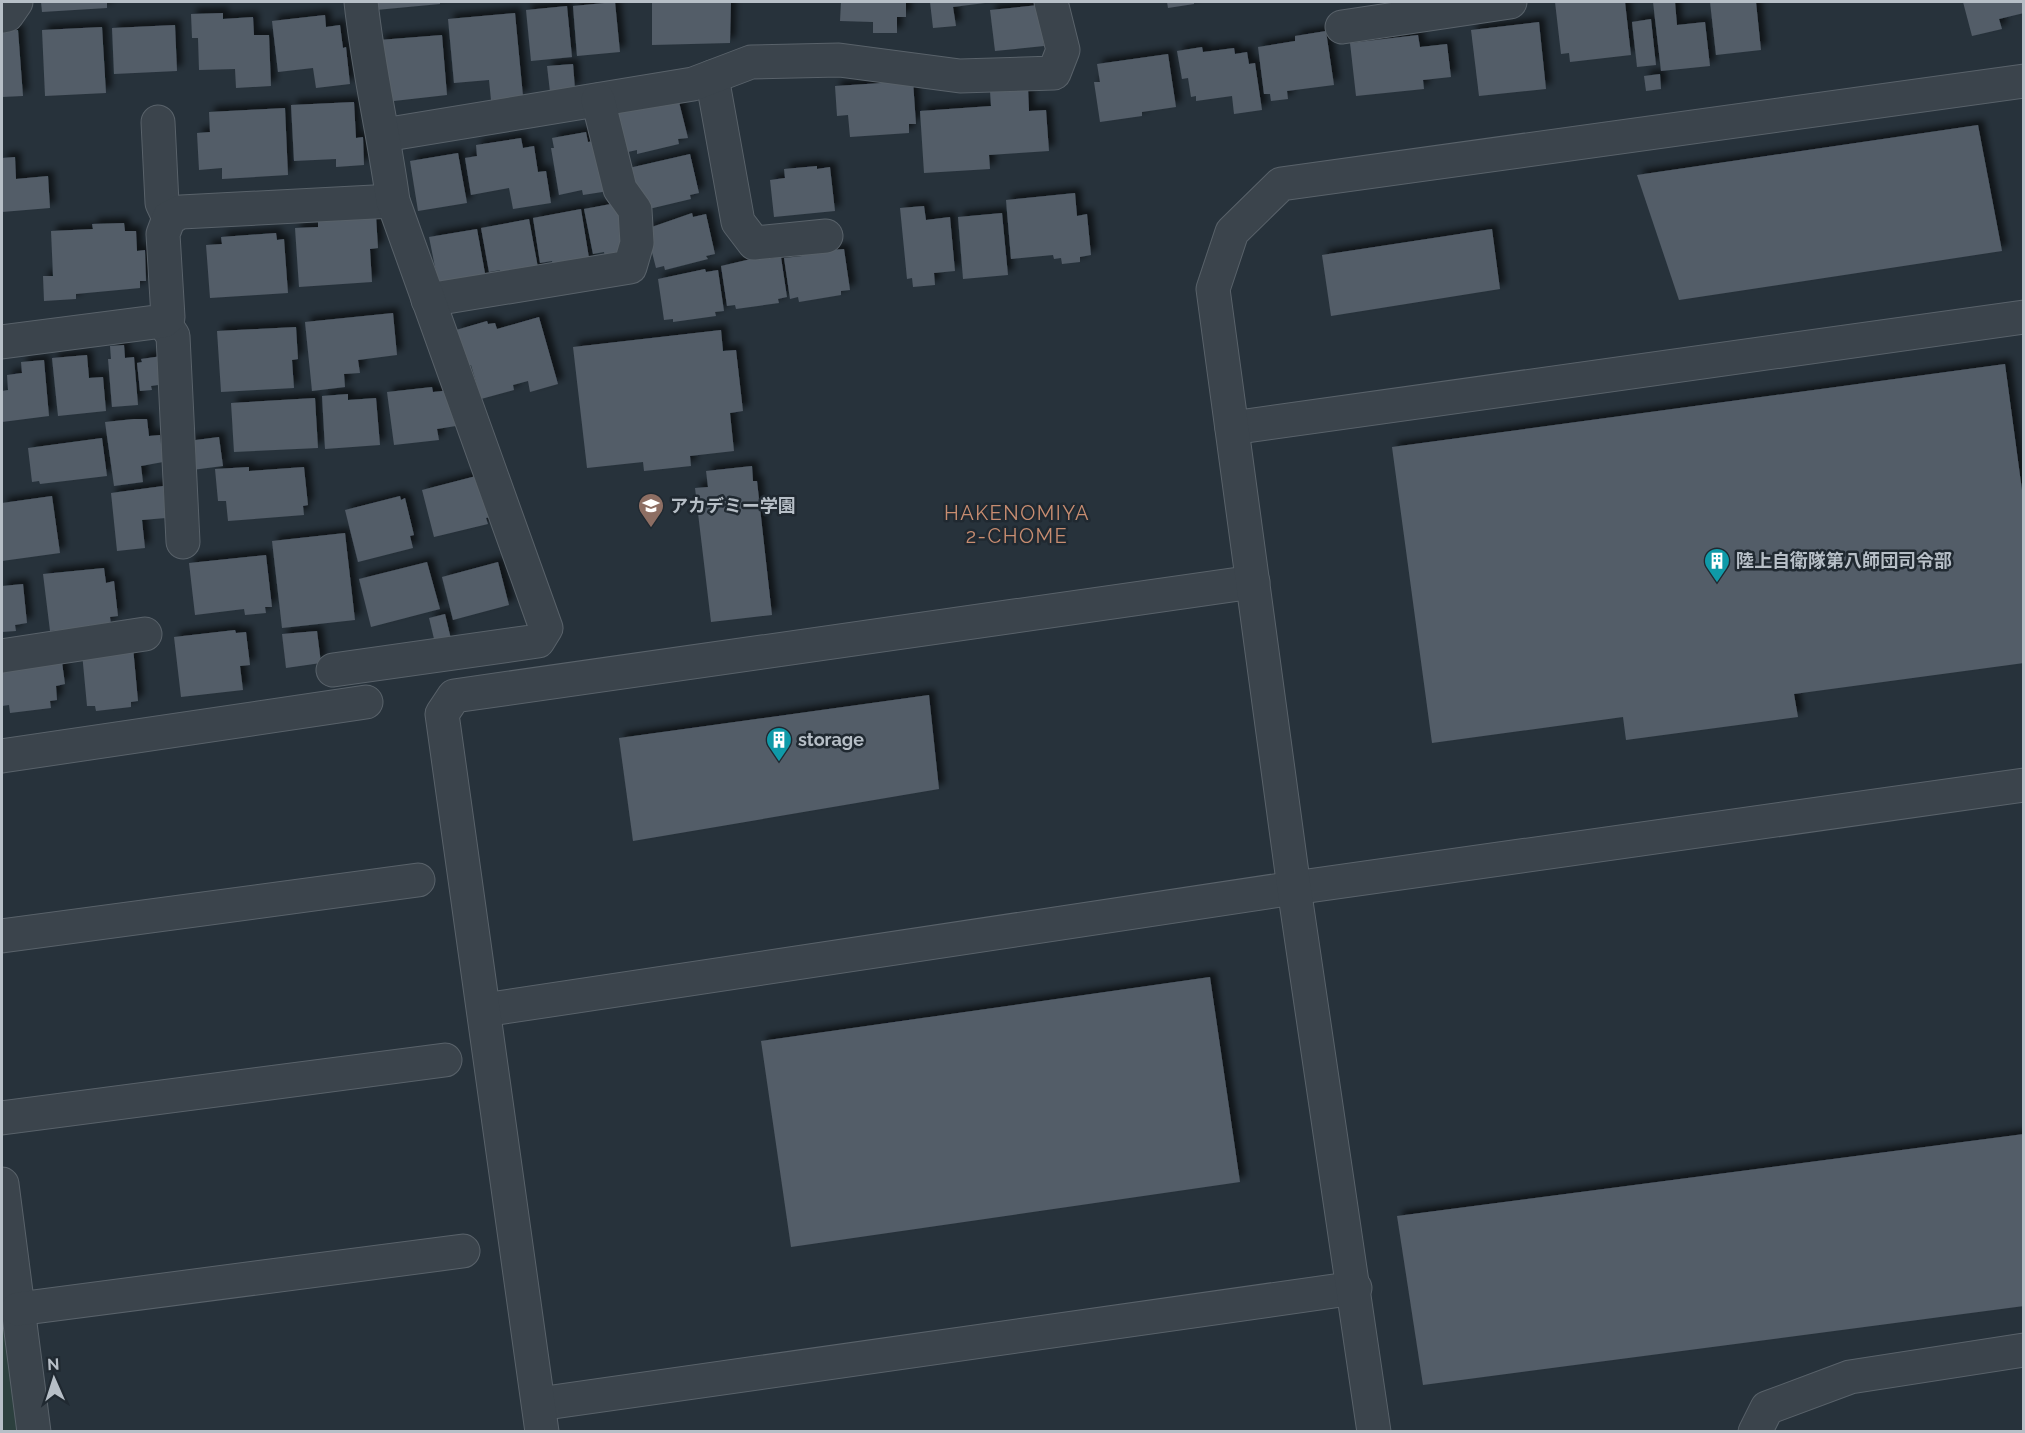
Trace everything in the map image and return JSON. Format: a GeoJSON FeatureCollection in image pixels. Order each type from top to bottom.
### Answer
{"type":"FeatureCollection","features":[{"type":"Feature","properties":{"kind":"street"},"geometry":{"type":"LineString","coordinates":[[2,16],[7,15],[16,2]]}},
{"type":"Feature","properties":{"kind":"street"},"geometry":{"type":"LineString","coordinates":[[333,670],[538,641],[546,628],[393,201],[384,135],[366,50],[361,2]]}},
{"type":"Feature","properties":{"kind":"street"},"geometry":{"type":"LineString","coordinates":[[384,135],[693,84],[751,62],[839,60],[960,76],[1054,73],[1063,50],[1051,2]]}},
{"type":"Feature","properties":{"kind":"street"},"geometry":{"type":"LineString","coordinates":[[1342,27],[1510,2]]}},
{"type":"Feature","properties":{"kind":"street"},"geometry":{"type":"LineString","coordinates":[[712,77],[738,222],[754,243],[826,237]]}},
{"type":"Feature","properties":{"kind":"street"},"geometry":{"type":"LineString","coordinates":[[1374,1431],[1355,1288],[1294,888],[1213,289],[1232,232],[1281,184],[2024,81]]}},
{"type":"Feature","properties":{"kind":"street"},"geometry":{"type":"LineString","coordinates":[[428,300],[630,267],[637,243],[635,210],[620,189],[598,100]]}},
{"type":"Feature","properties":{"kind":"street"},"geometry":{"type":"LineString","coordinates":[[2,342],[163,321],[168,317],[164,234],[169,218],[162,203],[158,122]]}},
{"type":"Feature","properties":{"kind":"street"},"geometry":{"type":"LineString","coordinates":[[169,218],[181,212],[393,201]]}},
{"type":"Feature","properties":{"kind":"street"},"geometry":{"type":"LineString","coordinates":[[1232,428],[2024,317]]}},
{"type":"Feature","properties":{"kind":"street"},"geometry":{"type":"LineString","coordinates":[[163,321],[173,336],[183,543]]}},
{"type":"Feature","properties":{"kind":"street"},"geometry":{"type":"LineString","coordinates":[[1252,582],[454,696],[442,714],[540,1418],[1355,1288]]}},
{"type":"Feature","properties":{"kind":"street"},"geometry":{"type":"LineString","coordinates":[[2,656],[145,634]]}},
{"type":"Feature","properties":{"kind":"street"},"geometry":{"type":"LineString","coordinates":[[2,756],[366,702]]}},
{"type":"Feature","properties":{"kind":"street"},"geometry":{"type":"LineString","coordinates":[[484,1010],[1294,888],[2024,785]]}},
{"type":"Feature","properties":{"kind":"street"},"geometry":{"type":"LineString","coordinates":[[2,936],[418,880]]}},
{"type":"Feature","properties":{"kind":"street"},"geometry":{"type":"LineString","coordinates":[[2,1118],[445,1060]]}},
{"type":"Feature","properties":{"kind":"street"},"geometry":{"type":"LineString","coordinates":[[2,1184],[34,1431]]}},
{"type":"Feature","properties":{"kind":"street"},"geometry":{"type":"LineString","coordinates":[[18,1309],[463,1251]]}},
{"type":"Feature","properties":{"kind":"street"},"geometry":{"type":"LineString","coordinates":[[1755,1431],[1767,1407],[1850,1377],[2024,1350]]}},
{"type":"Feature","properties":{"kind":"green space"},"geometry":{"type":"Polygon","coordinates":[[[2,1301],[17,1431],[2,1431],[2,1301]]]}},
{"type":"Feature","properties":{"kind":"building"},"geometry":{"type":"Polygon","coordinates":[[[41,2],[107,2],[107,8],[42,12],[41,2]]]}},
{"type":"Feature","properties":{"kind":"building"},"geometry":{"type":"Polygon","coordinates":[[[375,2],[440,2],[440,4],[376,10],[375,2]]]}},
{"type":"Feature","properties":{"kind":"building"},"geometry":{"type":"Polygon","coordinates":[[[615,2],[620,52],[577,56],[573,6],[615,2]]]}},
{"type":"Feature","properties":{"kind":"building"},"geometry":{"type":"Polygon","coordinates":[[[652,2],[731,2],[730,43],[652,45],[652,2]]]}},
{"type":"Feature","properties":{"kind":"building"},"geometry":{"type":"Polygon","coordinates":[[[841,2],[906,2],[906,17],[897,17],[897,33],[873,33],[873,22],[840,21],[841,2]]]}},
{"type":"Feature","properties":{"kind":"building"},"geometry":{"type":"Polygon","coordinates":[[[930,2],[985,3],[953,7],[956,26],[933,28],[930,2]]]}},
{"type":"Feature","properties":{"kind":"building"},"geometry":{"type":"Polygon","coordinates":[[[1167,2],[1194,2],[1194,4],[1168,8],[1167,2]]]}},
{"type":"Feature","properties":{"kind":"building"},"geometry":{"type":"Polygon","coordinates":[[[1555,2],[1625,2],[1631,55],[1570,62],[1569,53],[1561,54],[1555,2]]]}},
{"type":"Feature","properties":{"kind":"building"},"geometry":{"type":"Polygon","coordinates":[[[1653,2],[1675,2],[1677,25],[1705,22],[1710,66],[1661,71],[1653,2]]]}},
{"type":"Feature","properties":{"kind":"building"},"geometry":{"type":"Polygon","coordinates":[[[1710,2],[1756,2],[1761,50],[1716,55],[1710,2]]]}},
{"type":"Feature","properties":{"kind":"building"},"geometry":{"type":"Polygon","coordinates":[[[1963,2],[2024,2],[2024,13],[1999,19],[2002,29],[1972,36],[1963,2]]]}},
{"type":"Feature","properties":{"kind":"building"},"geometry":{"type":"Polygon","coordinates":[[[1039,5],[1044,46],[995,51],[990,10],[1039,5]]]}},
{"type":"Feature","properties":{"kind":"building"},"geometry":{"type":"Polygon","coordinates":[[[567,6],[572,57],[531,61],[526,10],[567,6]]]}},
{"type":"Feature","properties":{"kind":"building"},"geometry":{"type":"Polygon","coordinates":[[[223,13],[223,19],[253,17],[254,35],[269,35],[271,86],[236,88],[235,69],[199,70],[198,38],[192,38],[191,14],[223,13]]]}},
{"type":"Feature","properties":{"kind":"building"},"geometry":{"type":"Polygon","coordinates":[[[515,13],[523,96],[491,100],[489,80],[454,83],[448,19],[515,13]]]}},
{"type":"Feature","properties":{"kind":"building"},"geometry":{"type":"Polygon","coordinates":[[[325,15],[326,27],[340,25],[343,48],[346,47],[350,84],[316,88],[313,68],[278,72],[272,21],[325,15]]]}},
{"type":"Feature","properties":{"kind":"building"},"geometry":{"type":"Polygon","coordinates":[[[1651,19],[1656,65],[1637,67],[1632,22],[1651,19]]]}},
{"type":"Feature","properties":{"kind":"building"},"geometry":{"type":"Polygon","coordinates":[[[1539,22],[1546,89],[1479,96],[1471,30],[1539,22]]]}},
{"type":"Feature","properties":{"kind":"building"},"geometry":{"type":"Polygon","coordinates":[[[175,25],[177,71],[114,74],[112,28],[175,25]]]}},
{"type":"Feature","properties":{"kind":"building"},"geometry":{"type":"Polygon","coordinates":[[[102,27],[106,93],[45,96],[42,30],[102,27]]]}},
{"type":"Feature","properties":{"kind":"building"},"geometry":{"type":"Polygon","coordinates":[[[18,30],[23,96],[2,97],[2,31],[18,30]]]}},
{"type":"Feature","properties":{"kind":"building"},"geometry":{"type":"Polygon","coordinates":[[[1326,31],[1334,85],[1287,91],[1288,99],[1271,101],[1270,94],[1264,94],[1258,47],[1295,41],[1295,36],[1326,31]]]}},
{"type":"Feature","properties":{"kind":"building"},"geometry":{"type":"Polygon","coordinates":[[[442,35],[447,95],[385,102],[379,40],[442,35]]]}},
{"type":"Feature","properties":{"kind":"building"},"geometry":{"type":"Polygon","coordinates":[[[1418,35],[1420,47],[1447,44],[1451,77],[1423,80],[1424,89],[1356,96],[1350,43],[1418,35]]]}},
{"type":"Feature","properties":{"kind":"building"},"geometry":{"type":"Polygon","coordinates":[[[1202,47],[1203,52],[1234,48],[1235,54],[1247,52],[1249,64],[1255,63],[1262,110],[1234,114],[1232,96],[1196,101],[1196,96],[1191,97],[1188,78],[1182,79],[1177,51],[1202,47]]]}},
{"type":"Feature","properties":{"kind":"building"},"geometry":{"type":"Polygon","coordinates":[[[1168,54],[1176,107],[1142,112],[1142,116],[1100,122],[1094,82],[1100,82],[1097,64],[1168,54]]]}},
{"type":"Feature","properties":{"kind":"building"},"geometry":{"type":"Polygon","coordinates":[[[573,64],[575,89],[550,92],[547,66],[573,64]]]}},
{"type":"Feature","properties":{"kind":"building"},"geometry":{"type":"Polygon","coordinates":[[[1660,74],[1661,89],[1646,91],[1644,76],[1660,74]]]}},
{"type":"Feature","properties":{"kind":"building"},"geometry":{"type":"Polygon","coordinates":[[[913,81],[916,124],[909,124],[909,133],[850,137],[848,115],[837,116],[835,86],[913,81]]]}},
{"type":"Feature","properties":{"kind":"building"},"geometry":{"type":"Polygon","coordinates":[[[1028,88],[1029,111],[1046,110],[1049,151],[989,155],[990,169],[924,173],[920,111],[991,106],[990,91],[1028,88]]]}},
{"type":"Feature","properties":{"kind":"building"},"geometry":{"type":"Polygon","coordinates":[[[678,98],[688,138],[678,139],[679,144],[637,154],[637,150],[628,152],[618,112],[678,98]]]}},
{"type":"Feature","properties":{"kind":"building"},"geometry":{"type":"Polygon","coordinates":[[[354,102],[356,138],[363,137],[364,165],[336,167],[336,159],[294,161],[291,105],[354,102]]]}},
{"type":"Feature","properties":{"kind":"building"},"geometry":{"type":"Polygon","coordinates":[[[285,108],[288,175],[222,179],[222,168],[199,170],[197,133],[210,132],[209,112],[285,108]]]}},
{"type":"Feature","properties":{"kind":"building"},"geometry":{"type":"Polygon","coordinates":[[[1978,125],[2002,251],[1679,300],[1637,175],[1978,125]]]}},
{"type":"Feature","properties":{"kind":"building"},"geometry":{"type":"Polygon","coordinates":[[[586,132],[588,142],[617,137],[615,190],[583,195],[582,190],[559,195],[551,148],[554,148],[552,138],[586,132]]]}},
{"type":"Feature","properties":{"kind":"building"},"geometry":{"type":"Polygon","coordinates":[[[521,138],[523,148],[534,146],[538,172],[546,171],[551,203],[513,209],[509,188],[471,195],[465,158],[477,156],[476,145],[521,138]]]}},
{"type":"Feature","properties":{"kind":"building"},"geometry":{"type":"Polygon","coordinates":[[[458,153],[467,203],[418,211],[410,161],[458,153]]]}},
{"type":"Feature","properties":{"kind":"building"},"geometry":{"type":"Polygon","coordinates":[[[690,154],[699,193],[690,195],[691,199],[649,209],[639,207],[629,168],[690,154]]]}},
{"type":"Feature","properties":{"kind":"building"},"geometry":{"type":"Polygon","coordinates":[[[15,157],[16,179],[48,176],[50,208],[2,212],[2,158],[15,157]]]}},
{"type":"Feature","properties":{"kind":"building"},"geometry":{"type":"Polygon","coordinates":[[[817,166],[817,169],[830,167],[835,211],[774,217],[770,180],[785,178],[784,169],[817,166]]]}},
{"type":"Feature","properties":{"kind":"building"},"geometry":{"type":"Polygon","coordinates":[[[1075,193],[1077,216],[1087,214],[1091,255],[1080,257],[1080,262],[1062,264],[1061,258],[1054,259],[1053,255],[1011,259],[1006,200],[1075,193]]]}},
{"type":"Feature","properties":{"kind":"building"},"geometry":{"type":"Polygon","coordinates":[[[632,200],[641,251],[605,258],[604,252],[593,254],[584,209],[632,200]]]}},
{"type":"Feature","properties":{"kind":"building"},"geometry":{"type":"Polygon","coordinates":[[[924,206],[926,220],[950,217],[955,271],[934,273],[935,285],[913,287],[912,278],[907,279],[900,208],[924,206]]]}},
{"type":"Feature","properties":{"kind":"building"},"geometry":{"type":"Polygon","coordinates":[[[581,209],[590,264],[553,267],[552,261],[540,263],[533,218],[581,209]]]}},
{"type":"Feature","properties":{"kind":"building"},"geometry":{"type":"Polygon","coordinates":[[[692,213],[693,217],[706,214],[715,254],[706,256],[708,259],[665,270],[664,266],[656,268],[646,229],[692,213]]]}},
{"type":"Feature","properties":{"kind":"building"},"geometry":{"type":"Polygon","coordinates":[[[1002,213],[1008,275],[963,279],[958,217],[1002,213]]]}},
{"type":"Feature","properties":{"kind":"building"},"geometry":{"type":"Polygon","coordinates":[[[376,216],[378,248],[370,249],[372,282],[299,287],[295,228],[318,227],[318,220],[376,216]]]}},
{"type":"Feature","properties":{"kind":"building"},"geometry":{"type":"Polygon","coordinates":[[[529,219],[539,273],[501,276],[500,270],[489,272],[481,228],[529,219]]]}},
{"type":"Feature","properties":{"kind":"building"},"geometry":{"type":"Polygon","coordinates":[[[124,223],[125,231],[136,231],[137,251],[145,250],[146,281],[140,281],[140,288],[76,294],[76,299],[44,301],[43,276],[53,276],[51,231],[93,229],[92,224],[124,223]]]}},
{"type":"Feature","properties":{"kind":"building"},"geometry":{"type":"Polygon","coordinates":[[[477,229],[487,284],[438,282],[429,237],[477,229]]]}},
{"type":"Feature","properties":{"kind":"building"},"geometry":{"type":"Polygon","coordinates":[[[1492,229],[1500,289],[1331,316],[1322,255],[1492,229]]]}},
{"type":"Feature","properties":{"kind":"building"},"geometry":{"type":"Polygon","coordinates":[[[276,233],[277,240],[284,239],[288,293],[210,298],[206,245],[222,244],[221,237],[276,233]]]}},
{"type":"Feature","properties":{"kind":"building"},"geometry":{"type":"Polygon","coordinates":[[[844,249],[850,290],[841,291],[841,295],[799,302],[798,297],[790,299],[784,258],[802,256],[801,252],[844,249]]]}},
{"type":"Feature","properties":{"kind":"building"},"geometry":{"type":"Polygon","coordinates":[[[768,255],[768,259],[781,257],[787,297],[778,299],[779,303],[736,309],[735,305],[727,306],[721,266],[768,255]]]}},
{"type":"Feature","properties":{"kind":"building"},"geometry":{"type":"Polygon","coordinates":[[[705,269],[706,272],[718,270],[724,311],[715,312],[716,316],[673,322],[673,319],[664,320],[658,279],[705,269]]]}},
{"type":"Feature","properties":{"kind":"building"},"geometry":{"type":"Polygon","coordinates":[[[393,313],[397,355],[358,360],[360,373],[344,374],[345,387],[312,391],[305,322],[393,313]]]}},
{"type":"Feature","properties":{"kind":"building"},"geometry":{"type":"Polygon","coordinates":[[[539,317],[558,384],[530,392],[528,381],[513,385],[514,390],[481,399],[471,365],[466,366],[456,330],[487,321],[488,324],[495,323],[497,329],[539,317]]]}},
{"type":"Feature","properties":{"kind":"building"},"geometry":{"type":"Polygon","coordinates":[[[296,327],[298,359],[292,360],[294,388],[221,392],[217,331],[296,327]]]}},
{"type":"Feature","properties":{"kind":"building"},"geometry":{"type":"Polygon","coordinates":[[[721,330],[723,351],[736,350],[743,411],[730,413],[734,451],[690,456],[691,466],[644,471],[643,462],[587,468],[573,347],[721,330]]]}},
{"type":"Feature","properties":{"kind":"building"},"geometry":{"type":"Polygon","coordinates":[[[124,345],[125,358],[134,357],[138,405],[112,407],[108,359],[111,359],[110,346],[124,345]]]}},
{"type":"Feature","properties":{"kind":"building"},"geometry":{"type":"Polygon","coordinates":[[[87,355],[89,378],[103,377],[106,411],[58,416],[52,358],[87,355]]]}},
{"type":"Feature","properties":{"kind":"building"},"geometry":{"type":"Polygon","coordinates":[[[162,356],[165,384],[151,386],[152,390],[140,391],[137,363],[142,362],[141,359],[162,356]]]}},
{"type":"Feature","properties":{"kind":"building"},"geometry":{"type":"Polygon","coordinates":[[[44,360],[49,416],[2,422],[2,391],[8,390],[7,375],[22,373],[21,362],[44,360]]]}},
{"type":"Feature","properties":{"kind":"building","name":"陸上自衛隊第八師団司令部"},"geometry":{"type":"Polygon","coordinates":[[[2005,364],[2024,505],[2024,663],[1794,694],[1798,717],[1626,740],[1623,717],[1432,743],[1392,447],[2005,364]]]}},
{"type":"Feature","properties":{"kind":"building"},"geometry":{"type":"Polygon","coordinates":[[[432,387],[433,392],[451,390],[456,426],[437,429],[439,440],[394,445],[387,392],[432,387]]]}},
{"type":"Feature","properties":{"kind":"building"},"geometry":{"type":"Polygon","coordinates":[[[348,394],[348,400],[376,398],[380,445],[325,449],[322,396],[348,394]]]}},
{"type":"Feature","properties":{"kind":"building"},"geometry":{"type":"Polygon","coordinates":[[[315,398],[318,448],[234,452],[231,403],[315,398]]]}},
{"type":"Feature","properties":{"kind":"building"},"geometry":{"type":"Polygon","coordinates":[[[147,419],[149,436],[160,435],[163,462],[141,466],[143,482],[114,486],[105,422],[147,419]]]}},
{"type":"Feature","properties":{"kind":"building"},"geometry":{"type":"Polygon","coordinates":[[[219,437],[223,466],[192,470],[188,441],[219,437]]]}},
{"type":"Feature","properties":{"kind":"building"},"geometry":{"type":"Polygon","coordinates":[[[102,438],[107,476],[40,484],[39,481],[32,482],[28,448],[102,438]]]}},
{"type":"Feature","properties":{"kind":"building"},"geometry":{"type":"Polygon","coordinates":[[[752,466],[753,481],[757,481],[772,615],[711,622],[695,488],[708,487],[706,471],[752,466]]]}},
{"type":"Feature","properties":{"kind":"building"},"geometry":{"type":"Polygon","coordinates":[[[249,467],[249,471],[304,467],[308,505],[303,506],[304,515],[228,521],[226,501],[218,501],[215,469],[249,467]]]}},
{"type":"Feature","properties":{"kind":"building"},"geometry":{"type":"Polygon","coordinates":[[[476,476],[494,516],[486,518],[488,524],[434,537],[422,490],[476,476]]]}},
{"type":"Feature","properties":{"kind":"building"},"geometry":{"type":"Polygon","coordinates":[[[163,486],[166,518],[142,520],[145,548],[117,551],[111,493],[163,486]]]}},
{"type":"Feature","properties":{"kind":"building"},"geometry":{"type":"Polygon","coordinates":[[[52,496],[60,553],[2,561],[2,503],[52,496]]]}},
{"type":"Feature","properties":{"kind":"building"},"geometry":{"type":"Polygon","coordinates":[[[400,496],[401,500],[405,498],[414,535],[410,536],[413,548],[358,562],[345,510],[400,496]]]}},
{"type":"Feature","properties":{"kind":"building"},"geometry":{"type":"Polygon","coordinates":[[[345,533],[355,620],[282,628],[272,541],[345,533]]]}},
{"type":"Feature","properties":{"kind":"building"},"geometry":{"type":"Polygon","coordinates":[[[266,555],[272,607],[265,607],[266,613],[245,615],[244,609],[195,615],[189,563],[266,555]]]}},
{"type":"Feature","properties":{"kind":"building"},"geometry":{"type":"Polygon","coordinates":[[[427,562],[440,609],[371,627],[359,579],[427,562]]]}},
{"type":"Feature","properties":{"kind":"building"},"geometry":{"type":"Polygon","coordinates":[[[498,562],[509,605],[453,620],[442,577],[498,562]]]}},
{"type":"Feature","properties":{"kind":"building"},"geometry":{"type":"Polygon","coordinates":[[[104,568],[106,583],[114,581],[118,616],[110,617],[111,624],[50,631],[43,574],[104,568]]]}},
{"type":"Feature","properties":{"kind":"building"},"geometry":{"type":"Polygon","coordinates":[[[23,584],[27,623],[15,625],[16,631],[2,632],[2,586],[23,584]]]}},
{"type":"Feature","properties":{"kind":"building"},"geometry":{"type":"Polygon","coordinates":[[[445,614],[451,639],[435,643],[429,618],[445,614]]]}},
{"type":"Feature","properties":{"kind":"building"},"geometry":{"type":"Polygon","coordinates":[[[235,630],[236,633],[246,632],[250,665],[240,666],[243,690],[181,697],[174,637],[235,630]]]}},
{"type":"Feature","properties":{"kind":"building"},"geometry":{"type":"Polygon","coordinates":[[[317,631],[321,663],[286,668],[282,634],[317,631]]]}},
{"type":"Feature","properties":{"kind":"building"},"geometry":{"type":"Polygon","coordinates":[[[133,647],[138,701],[131,702],[131,707],[96,711],[95,706],[87,706],[82,653],[133,647]]]}},
{"type":"Feature","properties":{"kind":"building"},"geometry":{"type":"Polygon","coordinates":[[[62,662],[65,684],[56,686],[57,700],[50,701],[51,708],[10,713],[9,705],[2,706],[2,669],[62,662]]]}},
{"type":"Feature","properties":{"kind":"building","name":"storage"},"geometry":{"type":"Polygon","coordinates":[[[929,695],[939,789],[633,841],[619,738],[929,695]]]}},
{"type":"Feature","properties":{"kind":"building"},"geometry":{"type":"Polygon","coordinates":[[[1210,977],[1240,1182],[791,1247],[761,1041],[1210,977]]]}},
{"type":"Feature","properties":{"kind":"building"},"geometry":{"type":"Polygon","coordinates":[[[2024,1134],[2024,1306],[1423,1385],[1397,1216],[2024,1134]]]}},
{"type":"Feature","properties":{"kind":"place","name":"アカデミー学園"},"geometry":{"type":"Point","coordinates":[651,529]}},
{"type":"Feature","properties":{"kind":"place","name":"陸上自衛隊第八師団司令部"},"geometry":{"type":"Point","coordinates":[1717,584]}},
{"type":"Feature","properties":{"kind":"place","name":"storage"},"geometry":{"type":"Point","coordinates":[779,763]}},
{"type":"Feature","properties":{"kind":"district","name":"HAKENOMIYA 2-CHOME"},"geometry":{"type":"Point","coordinates":[1017,524]}}]}
